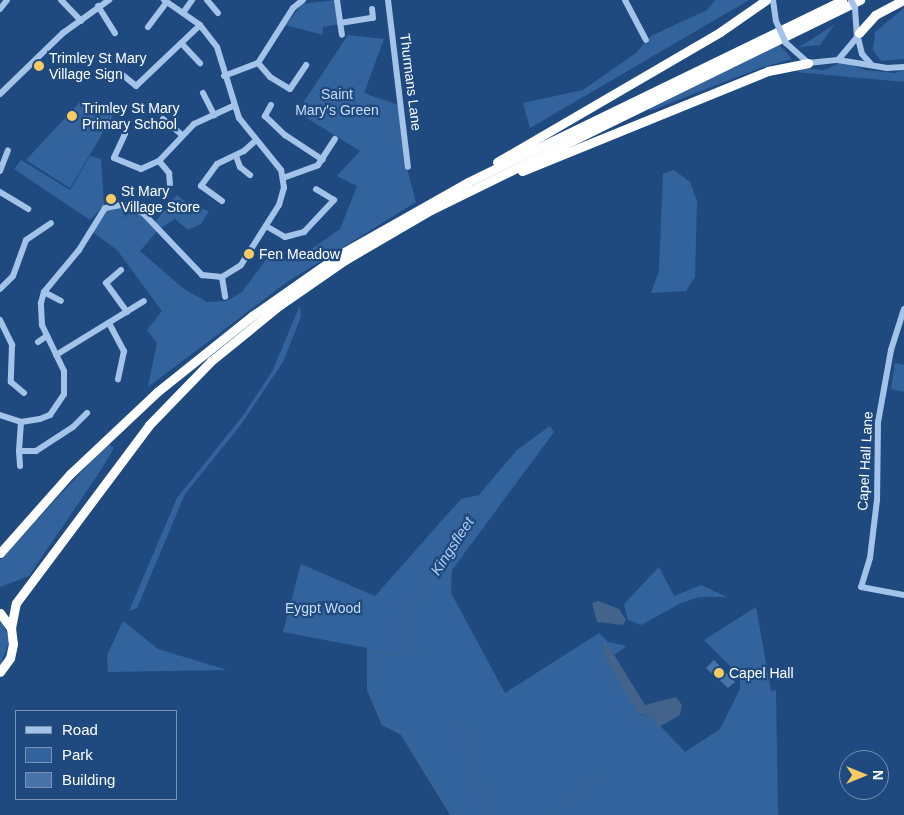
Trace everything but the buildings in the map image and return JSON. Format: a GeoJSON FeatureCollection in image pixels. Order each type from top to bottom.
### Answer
{"type":"FeatureCollection","features":[{"type":"Feature","properties":{"kind":"highway"},"geometry":{"type":"LineString","coordinates":[[0,553],[70,474],[178,375],[300,281],[430,206],[753,12],[766,0]]}},
{"type":"Feature","properties":{"kind":"highway"},"geometry":{"type":"LineString","coordinates":[[468,182],[842,0]]}},
{"type":"Feature","properties":{"kind":"highway"},"geometry":{"type":"LineString","coordinates":[[858,35],[875,15],[903,0]]}},
{"type":"Feature","properties":{"kind":"highway"},"geometry":{"type":"LineString","coordinates":[[493,180],[858,4]]}},
{"type":"Feature","properties":{"kind":"highway"},"geometry":{"type":"LineString","coordinates":[[430,206],[768,71],[808,63]]}},
{"type":"Feature","properties":{"kind":"highway"},"geometry":{"type":"LineString","coordinates":[[0,672],[12,650],[11,628],[16,603],[137,439],[188,383],[231,343],[304,287],[414,215]]}},
{"type":"Feature","properties":{"kind":"highway"},"geometry":{"type":"LineString","coordinates":[[0,614],[11,628]]}},
{"type":"Feature","properties":{"kind":"street"},"geometry":{"type":"LineString","coordinates":[[0,9],[7,0]]}},
{"type":"Feature","properties":{"kind":"street"},"geometry":{"type":"LineString","coordinates":[[61,0],[81,21]]}},
{"type":"Feature","properties":{"kind":"street"},"geometry":{"type":"LineString","coordinates":[[0,94],[63,33],[98,6],[109,0]]}},
{"type":"Feature","properties":{"kind":"street"},"geometry":{"type":"LineString","coordinates":[[183,13],[192,0]]}},
{"type":"Feature","properties":{"kind":"street"},"geometry":{"type":"LineString","coordinates":[[207,0],[218,13]]}},
{"type":"Feature","properties":{"kind":"street"},"geometry":{"type":"LineString","coordinates":[[224,76],[258,63],[293,8],[303,0]]}},
{"type":"Feature","properties":{"kind":"street"},"geometry":{"type":"LineString","coordinates":[[337,0],[342,35]]}},
{"type":"Feature","properties":{"kind":"street","name":"Thurmans Lane"},"geometry":{"type":"LineString","coordinates":[[388,0],[408,167]]}},
{"type":"Feature","properties":{"kind":"street"},"geometry":{"type":"LineString","coordinates":[[625,0],[646,40]]}},
{"type":"Feature","properties":{"kind":"street"},"geometry":{"type":"LineString","coordinates":[[772,0],[776,21],[786,43],[808,63],[838,60],[874,66],[904,67]]}},
{"type":"Feature","properties":{"kind":"street"},"geometry":{"type":"LineString","coordinates":[[851,0],[858,4],[858,35],[862,54],[874,66]]}},
{"type":"Feature","properties":{"kind":"street"},"geometry":{"type":"LineString","coordinates":[[0,415],[21,422],[45,417],[58,405],[66,383],[47,336],[40,312],[44,292],[78,250],[101,212],[114,206],[127,206],[143,213],[202,275],[222,277],[241,265],[282,197],[283,178],[277,162],[255,141],[233,106],[217,47],[200,25],[165,1],[148,27]]}},
{"type":"Feature","properties":{"kind":"street"},"geometry":{"type":"LineString","coordinates":[[98,6],[114,33]]}},
{"type":"Feature","properties":{"kind":"street"},"geometry":{"type":"LineString","coordinates":[[340,23],[373,18],[372,9]]}},
{"type":"Feature","properties":{"kind":"street"},"geometry":{"type":"LineString","coordinates":[[119,72],[136,86],[152,68],[183,45],[200,25]]}},
{"type":"Feature","properties":{"kind":"street"},"geometry":{"type":"LineString","coordinates":[[838,60],[858,35]]}},
{"type":"Feature","properties":{"kind":"street"},"geometry":{"type":"LineString","coordinates":[[183,45],[200,63]]}},
{"type":"Feature","properties":{"kind":"street"},"geometry":{"type":"LineString","coordinates":[[258,63],[270,77],[290,90],[306,65]]}},
{"type":"Feature","properties":{"kind":"street"},"geometry":{"type":"LineString","coordinates":[[203,93],[214,115]]}},
{"type":"Feature","properties":{"kind":"street"},"geometry":{"type":"LineString","coordinates":[[271,105],[265,116],[285,135],[323,160]]}},
{"type":"Feature","properties":{"kind":"street"},"geometry":{"type":"LineString","coordinates":[[125,134],[114,158],[141,169],[159,162],[182,136],[214,115],[233,106]]}},
{"type":"Feature","properties":{"kind":"street"},"geometry":{"type":"LineString","coordinates":[[163,119],[182,136]]}},
{"type":"Feature","properties":{"kind":"street"},"geometry":{"type":"LineString","coordinates":[[283,178],[313,170],[323,160],[335,139]]}},
{"type":"Feature","properties":{"kind":"street"},"geometry":{"type":"LineString","coordinates":[[222,201],[201,186],[217,164],[236,156],[255,141]]}},
{"type":"Feature","properties":{"kind":"street"},"geometry":{"type":"LineString","coordinates":[[0,171],[8,150]]}},
{"type":"Feature","properties":{"kind":"street"},"geometry":{"type":"LineString","coordinates":[[236,156],[240,167],[250,175]]}},
{"type":"Feature","properties":{"kind":"street"},"geometry":{"type":"LineString","coordinates":[[159,162],[169,173],[170,184]]}},
{"type":"Feature","properties":{"kind":"street"},"geometry":{"type":"LineString","coordinates":[[266,226],[285,237],[304,232],[334,200],[316,189]]}},
{"type":"Feature","properties":{"kind":"street"},"geometry":{"type":"LineString","coordinates":[[0,192],[28,209]]}},
{"type":"Feature","properties":{"kind":"street"},"geometry":{"type":"LineString","coordinates":[[0,289],[13,276],[26,240],[50,223]]}},
{"type":"Feature","properties":{"kind":"street"},"geometry":{"type":"LineString","coordinates":[[121,270],[106,283],[127,312]]}},
{"type":"Feature","properties":{"kind":"street"},"geometry":{"type":"LineString","coordinates":[[222,277],[225,297]]}},
{"type":"Feature","properties":{"kind":"street"},"geometry":{"type":"LineString","coordinates":[[44,292],[61,301]]}},
{"type":"Feature","properties":{"kind":"street"},"geometry":{"type":"LineString","coordinates":[[56,355],[110,326],[144,301]]}},
{"type":"Feature","properties":{"kind":"street","name":"Capel Hall Lane"},"geometry":{"type":"LineString","coordinates":[[904,308],[891,350],[878,422],[877,500],[870,558],[861,586],[904,595]]}},
{"type":"Feature","properties":{"kind":"street"},"geometry":{"type":"LineString","coordinates":[[0,320],[12,345],[11,382],[24,393]]}},
{"type":"Feature","properties":{"kind":"street"},"geometry":{"type":"LineString","coordinates":[[110,326],[124,351],[118,379]]}},
{"type":"Feature","properties":{"kind":"street"},"geometry":{"type":"LineString","coordinates":[[38,342],[47,336]]}},
{"type":"Feature","properties":{"kind":"street"},"geometry":{"type":"LineString","coordinates":[[19,451],[44,448],[86,413]]}},
{"type":"Feature","properties":{"kind":"street"},"geometry":{"type":"LineString","coordinates":[[20,466],[21,422]]}},
{"type":"Feature","properties":{"kind":"green space"},"geometry":{"type":"Polygon","coordinates":[[[335,0],[339,24],[323,27],[323,35],[286,25],[302,4],[335,0]]]}},
{"type":"Feature","properties":{"kind":"green space"},"geometry":{"type":"Polygon","coordinates":[[[715,0],[749,0],[530,128],[523,103],[583,90],[636,53],[651,36],[707,10],[715,0]]]}},
{"type":"Feature","properties":{"kind":"green space"},"geometry":{"type":"Polygon","coordinates":[[[904,8],[904,59],[881,61],[873,50],[875,32],[904,8]]]}},
{"type":"Feature","properties":{"kind":"green space"},"geometry":{"type":"Polygon","coordinates":[[[835,24],[820,45],[798,47],[809,41],[835,24]]]}},
{"type":"Feature","properties":{"kind":"green space","name":"Saint Mary's Green"},"geometry":{"type":"Polygon","coordinates":[[[348,35],[384,39],[364,93],[401,106],[407,169],[416,202],[287,282],[148,387],[157,343],[147,330],[162,311],[117,250],[90,230],[105,208],[127,206],[154,223],[177,195],[189,205],[209,211],[201,224],[188,230],[175,219],[159,229],[140,251],[184,289],[207,302],[226,301],[242,292],[270,254],[283,261],[313,248],[340,229],[357,186],[337,176],[360,151],[297,112],[348,35]]]}},
{"type":"Feature","properties":{"kind":"green space"},"geometry":{"type":"Polygon","coordinates":[[[777,42],[792,59],[760,68],[650,111],[648,106],[777,42]]]}},
{"type":"Feature","properties":{"kind":"green space"},"geometry":{"type":"Polygon","coordinates":[[[842,62],[865,70],[895,73],[904,70],[904,82],[796,72],[805,68],[824,70],[842,62]]]}},
{"type":"Feature","properties":{"kind":"green space"},"geometry":{"type":"Polygon","coordinates":[[[80,102],[99,115],[104,108],[114,114],[70,188],[26,160],[80,102]]]}},
{"type":"Feature","properties":{"kind":"green space"},"geometry":{"type":"Polygon","coordinates":[[[90,156],[101,159],[104,205],[90,220],[14,169],[21,160],[70,190],[90,156]]]}},
{"type":"Feature","properties":{"kind":"green space"},"geometry":{"type":"Polygon","coordinates":[[[674,170],[690,182],[697,201],[695,277],[686,291],[651,293],[659,271],[663,174],[674,170]]]}},
{"type":"Feature","properties":{"kind":"green space"},"geometry":{"type":"Polygon","coordinates":[[[300,305],[301,317],[283,362],[240,426],[185,494],[137,608],[129,611],[177,498],[244,414],[272,372],[300,305]]]}},
{"type":"Feature","properties":{"kind":"green space"},"geometry":{"type":"Polygon","coordinates":[[[895,363],[904,365],[904,392],[891,389],[895,363]]]}},
{"type":"Feature","properties":{"kind":"green space","name":"Eygpt Wood"},"geometry":{"type":"Polygon","coordinates":[[[550,426],[554,432],[452,570],[451,593],[505,693],[599,633],[608,642],[627,646],[614,655],[610,647],[641,715],[648,713],[685,752],[720,729],[740,689],[740,681],[731,667],[704,640],[756,607],[771,691],[776,690],[778,815],[450,815],[401,735],[382,725],[367,689],[367,648],[283,632],[301,564],[375,596],[461,499],[479,495],[517,450],[550,426]]]}},
{"type":"Feature","properties":{"kind":"green space"},"geometry":{"type":"Polygon","coordinates":[[[108,443],[114,448],[101,470],[29,576],[0,587],[0,560],[108,443]]]}},
{"type":"Feature","properties":{"kind":"green space"},"geometry":{"type":"Polygon","coordinates":[[[659,567],[674,596],[701,585],[727,597],[699,597],[681,603],[641,625],[628,620],[624,604],[659,567]]]}},
{"type":"Feature","properties":{"kind":"green space"},"geometry":{"type":"Polygon","coordinates":[[[0,618],[10,640],[0,666],[0,618]]]}},
{"type":"Feature","properties":{"kind":"green space"},"geometry":{"type":"Polygon","coordinates":[[[123,621],[158,649],[227,670],[108,672],[107,655],[123,621]]]}},
{"type":"Feature","properties":{"kind":"shaded area"},"geometry":{"type":"Polygon","coordinates":[[[598,601],[619,609],[626,620],[623,625],[597,622],[592,603],[598,601]]]}},
{"type":"Feature","properties":{"kind":"shaded area"},"geometry":{"type":"Polygon","coordinates":[[[604,643],[608,645],[645,705],[676,697],[682,705],[680,715],[659,727],[648,714],[638,714],[604,656],[604,643]]]}},
{"type":"Feature","properties":{"kind":"waterway","name":"Kingsfleet"},"geometry":{"type":"LineString","coordinates":[[451,815],[413,753],[405,732],[382,725],[367,689],[369,650],[392,654],[403,651],[400,620],[429,580],[436,575],[444,555],[482,500]]}},
{"type":"Feature","properties":{"kind":"waterway"},"geometry":{"type":"LineString","coordinates":[[461,721],[487,815]]}},
{"type":"Feature","properties":{"kind":"waterway"},"geometry":{"type":"LineString","coordinates":[[557,812],[598,773]]}},
{"type":"Feature","properties":{"kind":"place","name":"Trimley St Mary Village Sign"},"geometry":{"type":"Point","coordinates":[39,66]}},
{"type":"Feature","properties":{"kind":"place","name":"Trimley St Mary Primary School"},"geometry":{"type":"Point","coordinates":[72,116]}},
{"type":"Feature","properties":{"kind":"place","name":"St Mary Village Store"},"geometry":{"type":"Point","coordinates":[111,199]}},
{"type":"Feature","properties":{"kind":"place","name":"Fen Meadow"},"geometry":{"type":"Point","coordinates":[249,254]}},
{"type":"Feature","properties":{"kind":"place","name":"Capel Hall"},"geometry":{"type":"Point","coordinates":[719,673]}}]}
